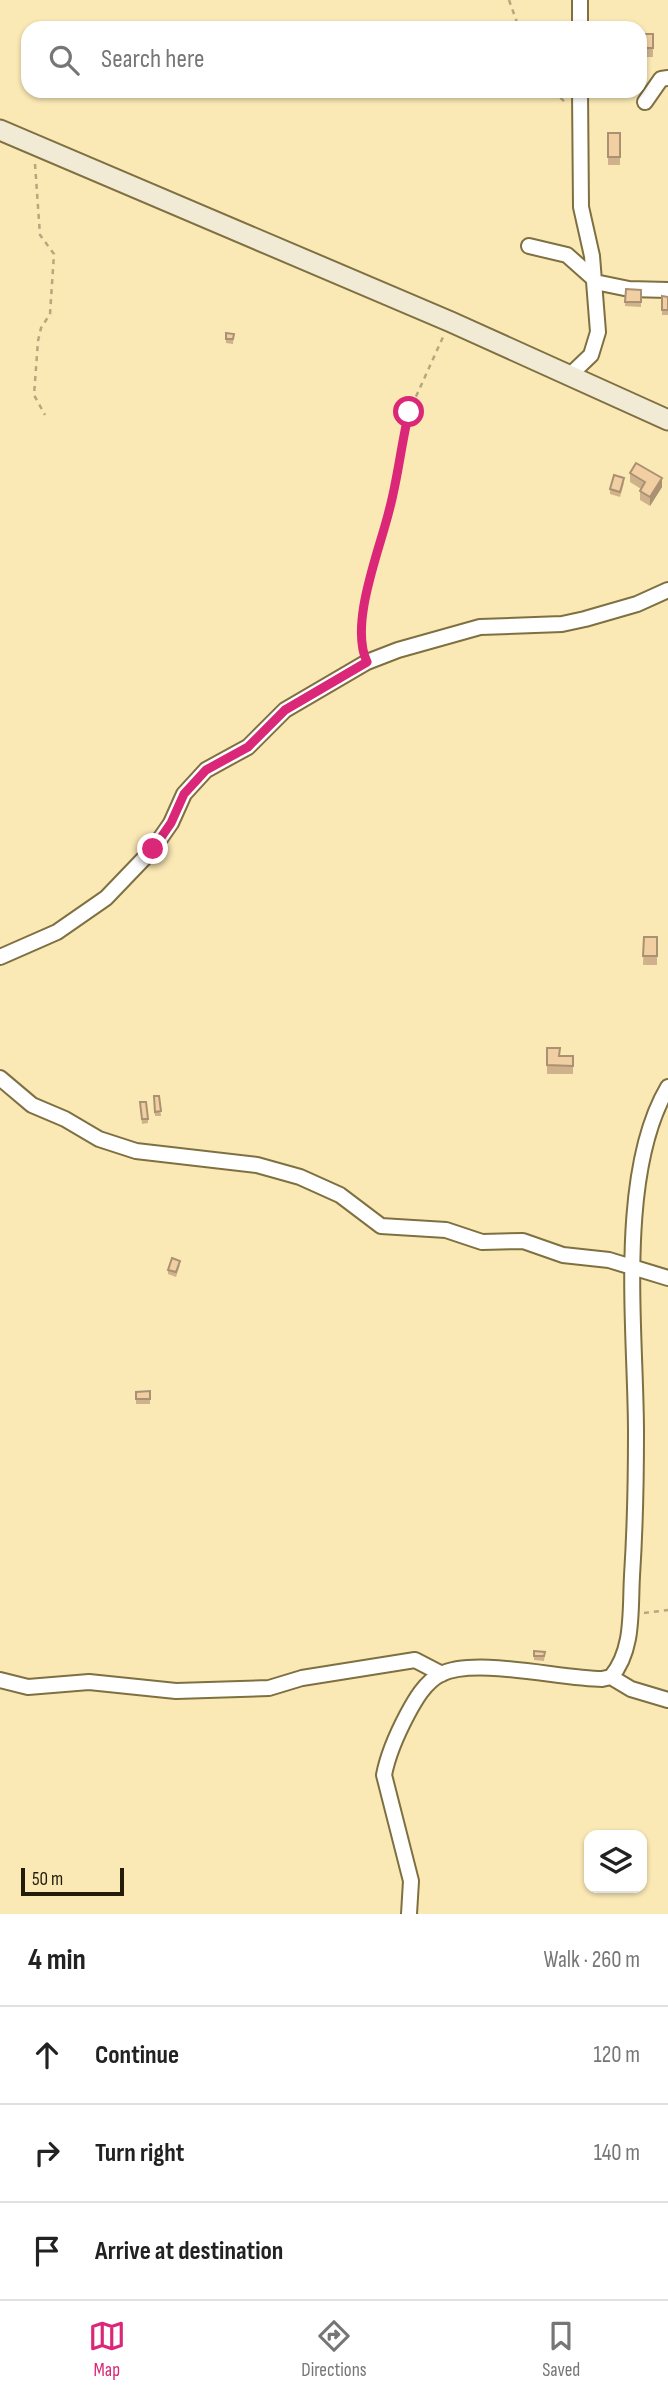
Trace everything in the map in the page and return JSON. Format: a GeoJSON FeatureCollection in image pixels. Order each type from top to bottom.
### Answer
{"type":"FeatureCollection","features":[{"type":"Feature","properties":{"kind":"main road"},"geometry":{"type":"LineString","coordinates":[[0,130],[451,322],[568,377],[668,419]]}},
{"type":"Feature","properties":{"kind":"street"},"geometry":{"type":"LineString","coordinates":[[579,21],[580,0]]}},
{"type":"Feature","properties":{"kind":"street"},"geometry":{"type":"LineString","coordinates":[[645,102],[661,79],[668,78]]}},
{"type":"Feature","properties":{"kind":"street"},"geometry":{"type":"LineString","coordinates":[[568,377],[582,367],[595,347],[598,321],[581,207],[579,98]]}},
{"type":"Feature","properties":{"kind":"street"},"geometry":{"type":"LineString","coordinates":[[529,246],[567,255],[594,281],[629,289],[668,290]]}},
{"type":"Feature","properties":{"kind":"street"},"geometry":{"type":"LineString","coordinates":[[0,957],[57,932],[106,898],[153,849],[171,823],[184,794],[206,770],[248,747],[285,710],[367,662],[398,650],[480,627],[562,624],[585,619],[637,604],[668,590]]}},
{"type":"Feature","properties":{"kind":"street"},"geometry":{"type":"LineString","coordinates":[[0,1078],[32,1105],[65,1119],[99,1139],[136,1151],[257,1165],[300,1177],[340,1195],[381,1226],[446,1230],[482,1242],[523,1241],[562,1255],[609,1260],[668,1278]]}},
{"type":"Feature","properties":{"kind":"street"},"geometry":{"type":"LineString","coordinates":[[611,1677],[625,1660],[629,1618],[636,1433],[634,1269],[638,1196],[647,1130],[668,1087]]}},
{"type":"Feature","properties":{"kind":"street"},"geometry":{"type":"LineString","coordinates":[[0,1680],[28,1687],[89,1682],[176,1690],[270,1688],[302,1678],[415,1660],[442,1674]]}},
{"type":"Feature","properties":{"kind":"street"},"geometry":{"type":"LineString","coordinates":[[409,1914],[411,1881],[384,1775],[386,1762],[416,1698],[442,1674],[457,1670],[509,1670],[588,1679],[611,1677],[631,1689],[668,1700]]}},
{"type":"Feature","properties":{"kind":"path"},"geometry":{"type":"LineString","coordinates":[[509,0],[516,21]]}},
{"type":"Feature","properties":{"kind":"path"},"geometry":{"type":"LineString","coordinates":[[31,143],[40,235],[54,254],[50,314],[41,328],[38,341],[34,395],[45,415]]}},
{"type":"Feature","properties":{"kind":"path"},"geometry":{"type":"LineString","coordinates":[[367,662],[360,643],[364,613],[399,468],[409,412],[451,322]]}},
{"type":"Feature","properties":{"kind":"path"},"geometry":{"type":"LineString","coordinates":[[629,1618],[668,1610]]}},
{"type":"Feature","properties":{"kind":"building"},"geometry":{"type":"Polygon","coordinates":[[[647,34],[653,34],[653,48],[647,48],[647,34]]]}},
{"type":"Feature","properties":{"kind":"building"},"geometry":{"type":"Polygon","coordinates":[[[608,133],[620,133],[620,157],[608,157],[608,133]]]}},
{"type":"Feature","properties":{"kind":"building"},"geometry":{"type":"Polygon","coordinates":[[[626,289],[641,290],[641,302],[625,302],[626,289]]]}},
{"type":"Feature","properties":{"kind":"building"},"geometry":{"type":"Polygon","coordinates":[[[662,296],[668,297],[668,310],[662,310],[662,296]]]}},
{"type":"Feature","properties":{"kind":"building"},"geometry":{"type":"Polygon","coordinates":[[[226,333],[234,334],[233,339],[226,339],[226,333]]]}},
{"type":"Feature","properties":{"kind":"building"},"geometry":{"type":"Polygon","coordinates":[[[636,463],[662,478],[650,497],[640,491],[645,482],[630,473],[636,463]]]}},
{"type":"Feature","properties":{"kind":"building"},"geometry":{"type":"Polygon","coordinates":[[[614,475],[624,478],[620,492],[610,489],[614,475]]]}},
{"type":"Feature","properties":{"kind":"building"},"geometry":{"type":"Polygon","coordinates":[[[644,937],[657,937],[657,956],[643,956],[644,937]]]}},
{"type":"Feature","properties":{"kind":"building"},"geometry":{"type":"Polygon","coordinates":[[[547,1048],[560,1048],[559,1056],[573,1056],[573,1066],[547,1065],[547,1048]]]}},
{"type":"Feature","properties":{"kind":"building"},"geometry":{"type":"Polygon","coordinates":[[[154,1096],[159,1096],[161,1111],[155,1112],[154,1096]]]}},
{"type":"Feature","properties":{"kind":"building"},"geometry":{"type":"Polygon","coordinates":[[[140,1102],[146,1102],[148,1119],[142,1119],[140,1102]]]}},
{"type":"Feature","properties":{"kind":"building"},"geometry":{"type":"Polygon","coordinates":[[[172,1258],[180,1261],[176,1272],[168,1270],[172,1258]]]}},
{"type":"Feature","properties":{"kind":"building"},"geometry":{"type":"Polygon","coordinates":[[[150,1391],[150,1399],[136,1399],[136,1392],[150,1391]]]}},
{"type":"Feature","properties":{"kind":"building"},"geometry":{"type":"Polygon","coordinates":[[[534,1651],[545,1652],[544,1656],[534,1656],[534,1651]]]}},
{"type":"Feature","properties":{"kind":"route"},"geometry":{"type":"LineString","coordinates":[[153,849],[171,823],[184,794],[206,770],[248,747],[285,710],[367,662],[360,643],[364,613],[399,468],[409,412]]}}]}
